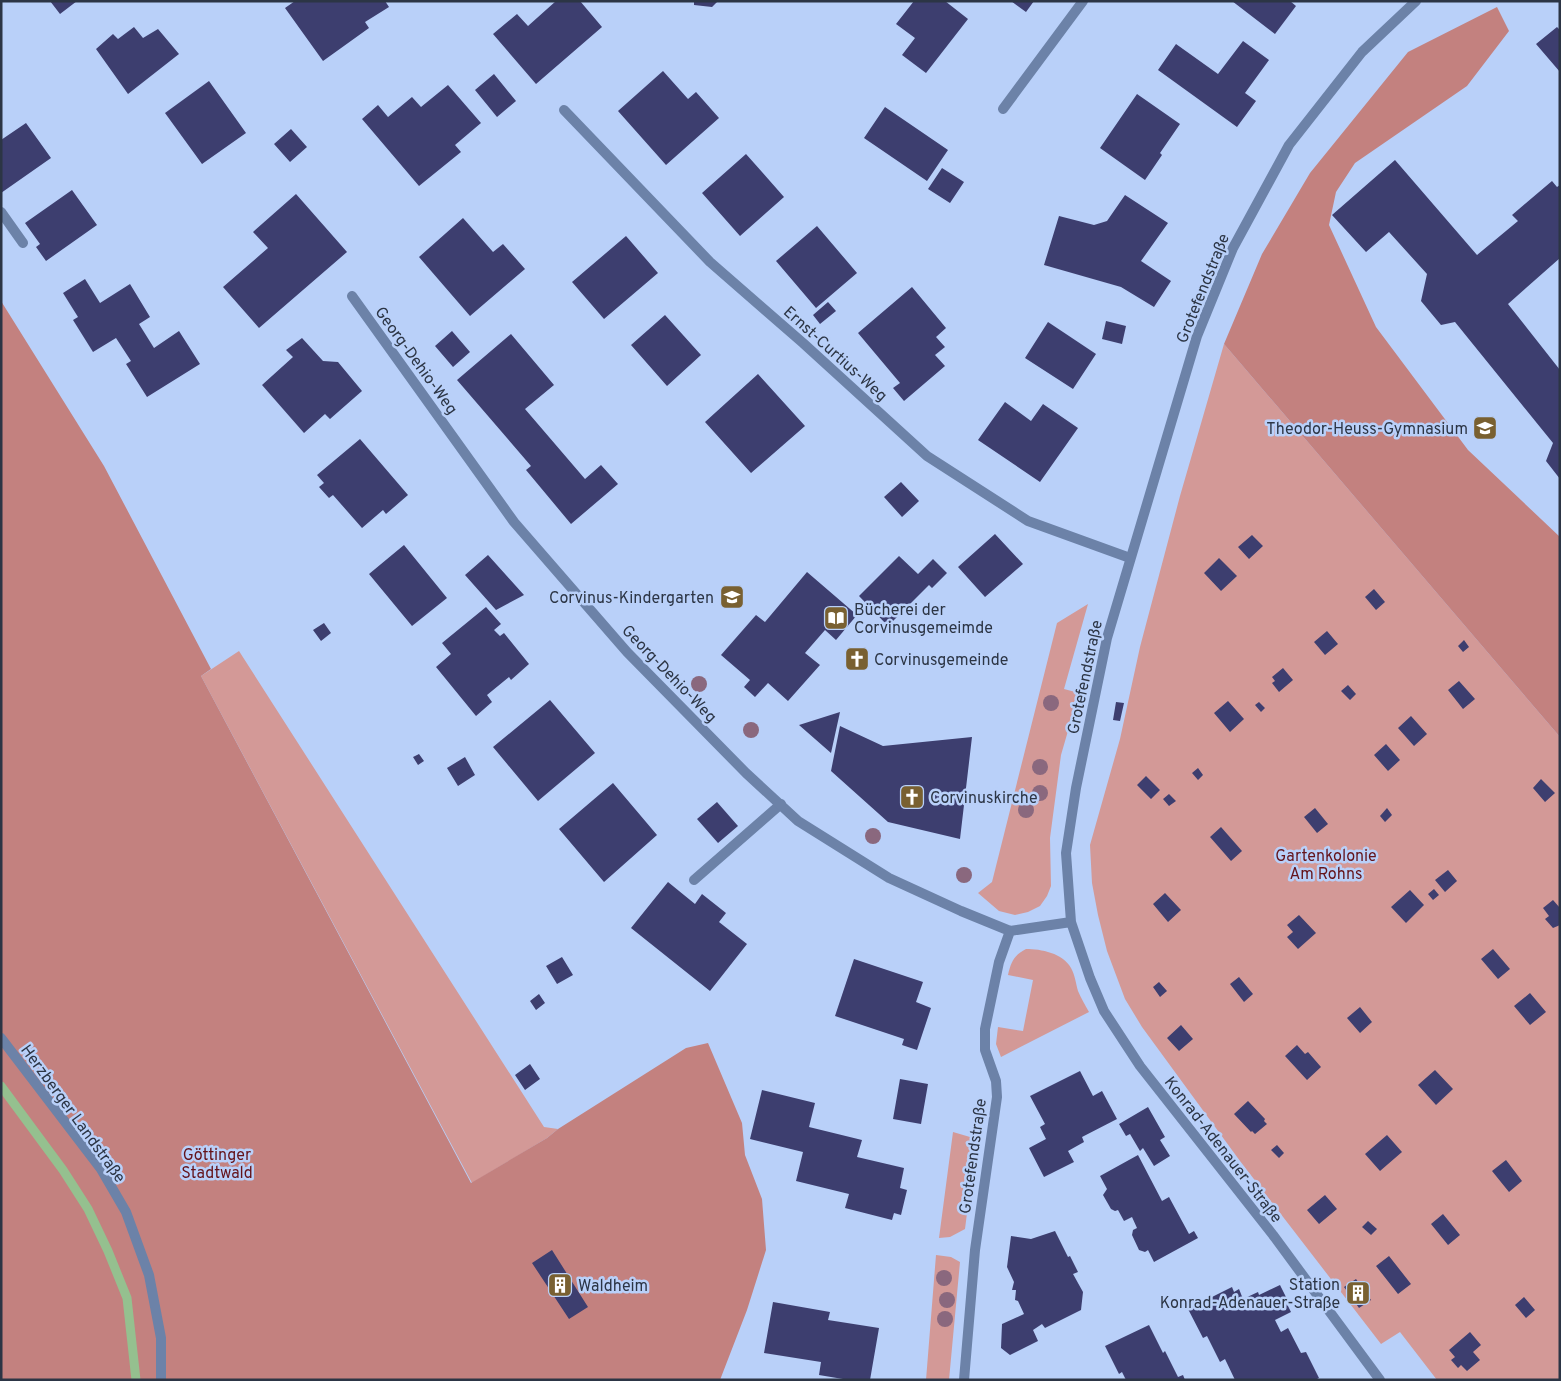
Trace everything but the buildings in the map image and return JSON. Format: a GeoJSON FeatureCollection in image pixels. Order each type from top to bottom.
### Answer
{"type":"FeatureCollection","features":[{"type":"Feature","properties":{"kind":"street"},"geometry":{"type":"LineString","coordinates":[[1003,109],[1083,1]]}},
{"type":"Feature","properties":{"kind":"street","name":"Grotefendstraße"},"geometry":{"type":"LineString","coordinates":[[1071,922],[1066,854],[1067,844],[1076,788],[1107,638],[1197,336],[1233,248],[1289,145],[1362,52],[1416,1]]}},
{"type":"Feature","properties":{"kind":"street","name":"Ernst-Curtius-Weg"},"geometry":{"type":"LineString","coordinates":[[564,110],[710,262],[803,343],[927,456],[1028,521],[1130,558]]}},
{"type":"Feature","properties":{"kind":"street"},"geometry":{"type":"LineString","coordinates":[[1,212],[23,243]]}},
{"type":"Feature","properties":{"kind":"street","name":"Georg-Dehio-Weg"},"geometry":{"type":"LineString","coordinates":[[352,296],[514,522],[627,652],[732,759],[798,820],[890,878],[961,911],[1010,930]]}},
{"type":"Feature","properties":{"kind":"street"},"geometry":{"type":"LineString","coordinates":[[694,880],[781,804]]}},
{"type":"Feature","properties":{"kind":"street"},"geometry":{"type":"LineString","coordinates":[[1010,930],[1071,922]]}},
{"type":"Feature","properties":{"kind":"street","name":"Konrad-Adenauer-Straße"},"geometry":{"type":"LineString","coordinates":[[1071,922],[1090,978],[1104,1011],[1140,1066],[1273,1235],[1380,1380]]}},
{"type":"Feature","properties":{"kind":"street","name":"Grotefendstraße"},"geometry":{"type":"LineString","coordinates":[[964,1380],[974,1250],[997,1097],[996,1081],[984,1050],[985,1029],[999,962],[1010,930]]}},
{"type":"Feature","properties":{"kind":"street","name":"Herzberger Landstraße"},"geometry":{"type":"LineString","coordinates":[[1,1038],[101,1169],[126,1212],[149,1275],[161,1338],[161,1380]]}},
{"type":"Feature","properties":{"kind":"green space"},"geometry":{"type":"Polygon","coordinates":[[[1497,7],[1509,31],[1467,86],[1355,163],[1336,192],[1329,225],[1376,327],[1468,450],[1560,537],[1560,737],[1224,344],[1262,254],[1310,173],[1408,52],[1497,7]]]}},
{"type":"Feature","properties":{"kind":"green space","name":"Göttinger Stadtwald"},"geometry":{"type":"Polygon","coordinates":[[[1,301],[104,466],[211,669],[201,676],[471,1183],[547,1138],[558,1129],[686,1048],[708,1043],[742,1123],[745,1155],[762,1199],[766,1250],[747,1310],[720,1380],[1,1380],[1,301]]]}},
{"type":"Feature","properties":{"kind":"green space","name":"Gartenkolonie Am Rohns"},"geometry":{"type":"Polygon","coordinates":[[[1224,344],[1560,737],[1560,1380],[1437,1380],[1400,1332],[1381,1344],[1240,1161],[1142,1027],[1125,999],[1107,951],[1092,883],[1090,845],[1120,739],[1140,647],[1180,496],[1224,344]]]}},
{"type":"Feature","properties":{"kind":"green space"},"geometry":{"type":"Polygon","coordinates":[[[1088,604],[1064,689],[1079,693],[1061,755],[1050,838],[1051,886],[1040,906],[1028,912],[1015,915],[999,911],[978,893],[992,882],[1057,623],[1088,604]]]}},
{"type":"Feature","properties":{"kind":"green space"},"geometry":{"type":"Polygon","coordinates":[[[239,651],[544,1127],[558,1129],[547,1138],[472,1183],[201,676],[239,651]]]}},
{"type":"Feature","properties":{"kind":"green space"},"geometry":{"type":"Polygon","coordinates":[[[1026,949],[1057,955],[1067,963],[1074,974],[1078,991],[1089,1012],[1001,1057],[996,1044],[998,1027],[1023,1031],[1033,980],[1008,975],[1014,959],[1026,949]]]}},
{"type":"Feature","properties":{"kind":"green space"},"geometry":{"type":"Polygon","coordinates":[[[953,1132],[970,1137],[976,1142],[965,1229],[950,1237],[939,1238],[953,1132]]]}},
{"type":"Feature","properties":{"kind":"green space"},"geometry":{"type":"Polygon","coordinates":[[[936,1255],[951,1257],[960,1262],[949,1380],[926,1380],[936,1255]]]}},
{"type":"Feature","properties":{"kind":"waterway"},"geometry":{"type":"LineString","coordinates":[[1,1086],[63,1170],[88,1209],[108,1251],[127,1298],[136,1380]]}},
{"type":"Feature","properties":{"kind":"place","name":"Theodor-Heuss-Gymnasium"},"geometry":{"type":"Point","coordinates":[1485,428]}},
{"type":"Feature","properties":{"kind":"place","name":"Corvinus-Kindergarten"},"geometry":{"type":"Point","coordinates":[732,597]}},
{"type":"Feature","properties":{"kind":"place","name":"Bücherei der Corvinusgemeimde"},"geometry":{"type":"Point","coordinates":[836,618]}},
{"type":"Feature","properties":{"kind":"place","name":"Corvinusgemeinde"},"geometry":{"type":"Point","coordinates":[857,659]}},
{"type":"Feature","properties":{"kind":"place","name":"Corvinuskirche"},"geometry":{"type":"Point","coordinates":[912,797]}},
{"type":"Feature","properties":{"kind":"place","name":"Waldheim"},"geometry":{"type":"Point","coordinates":[560,1285]}},
{"type":"Feature","properties":{"kind":"place","name":"Station Konrad-Adenauer-Straße"},"geometry":{"type":"Point","coordinates":[1358,1293]}}]}
